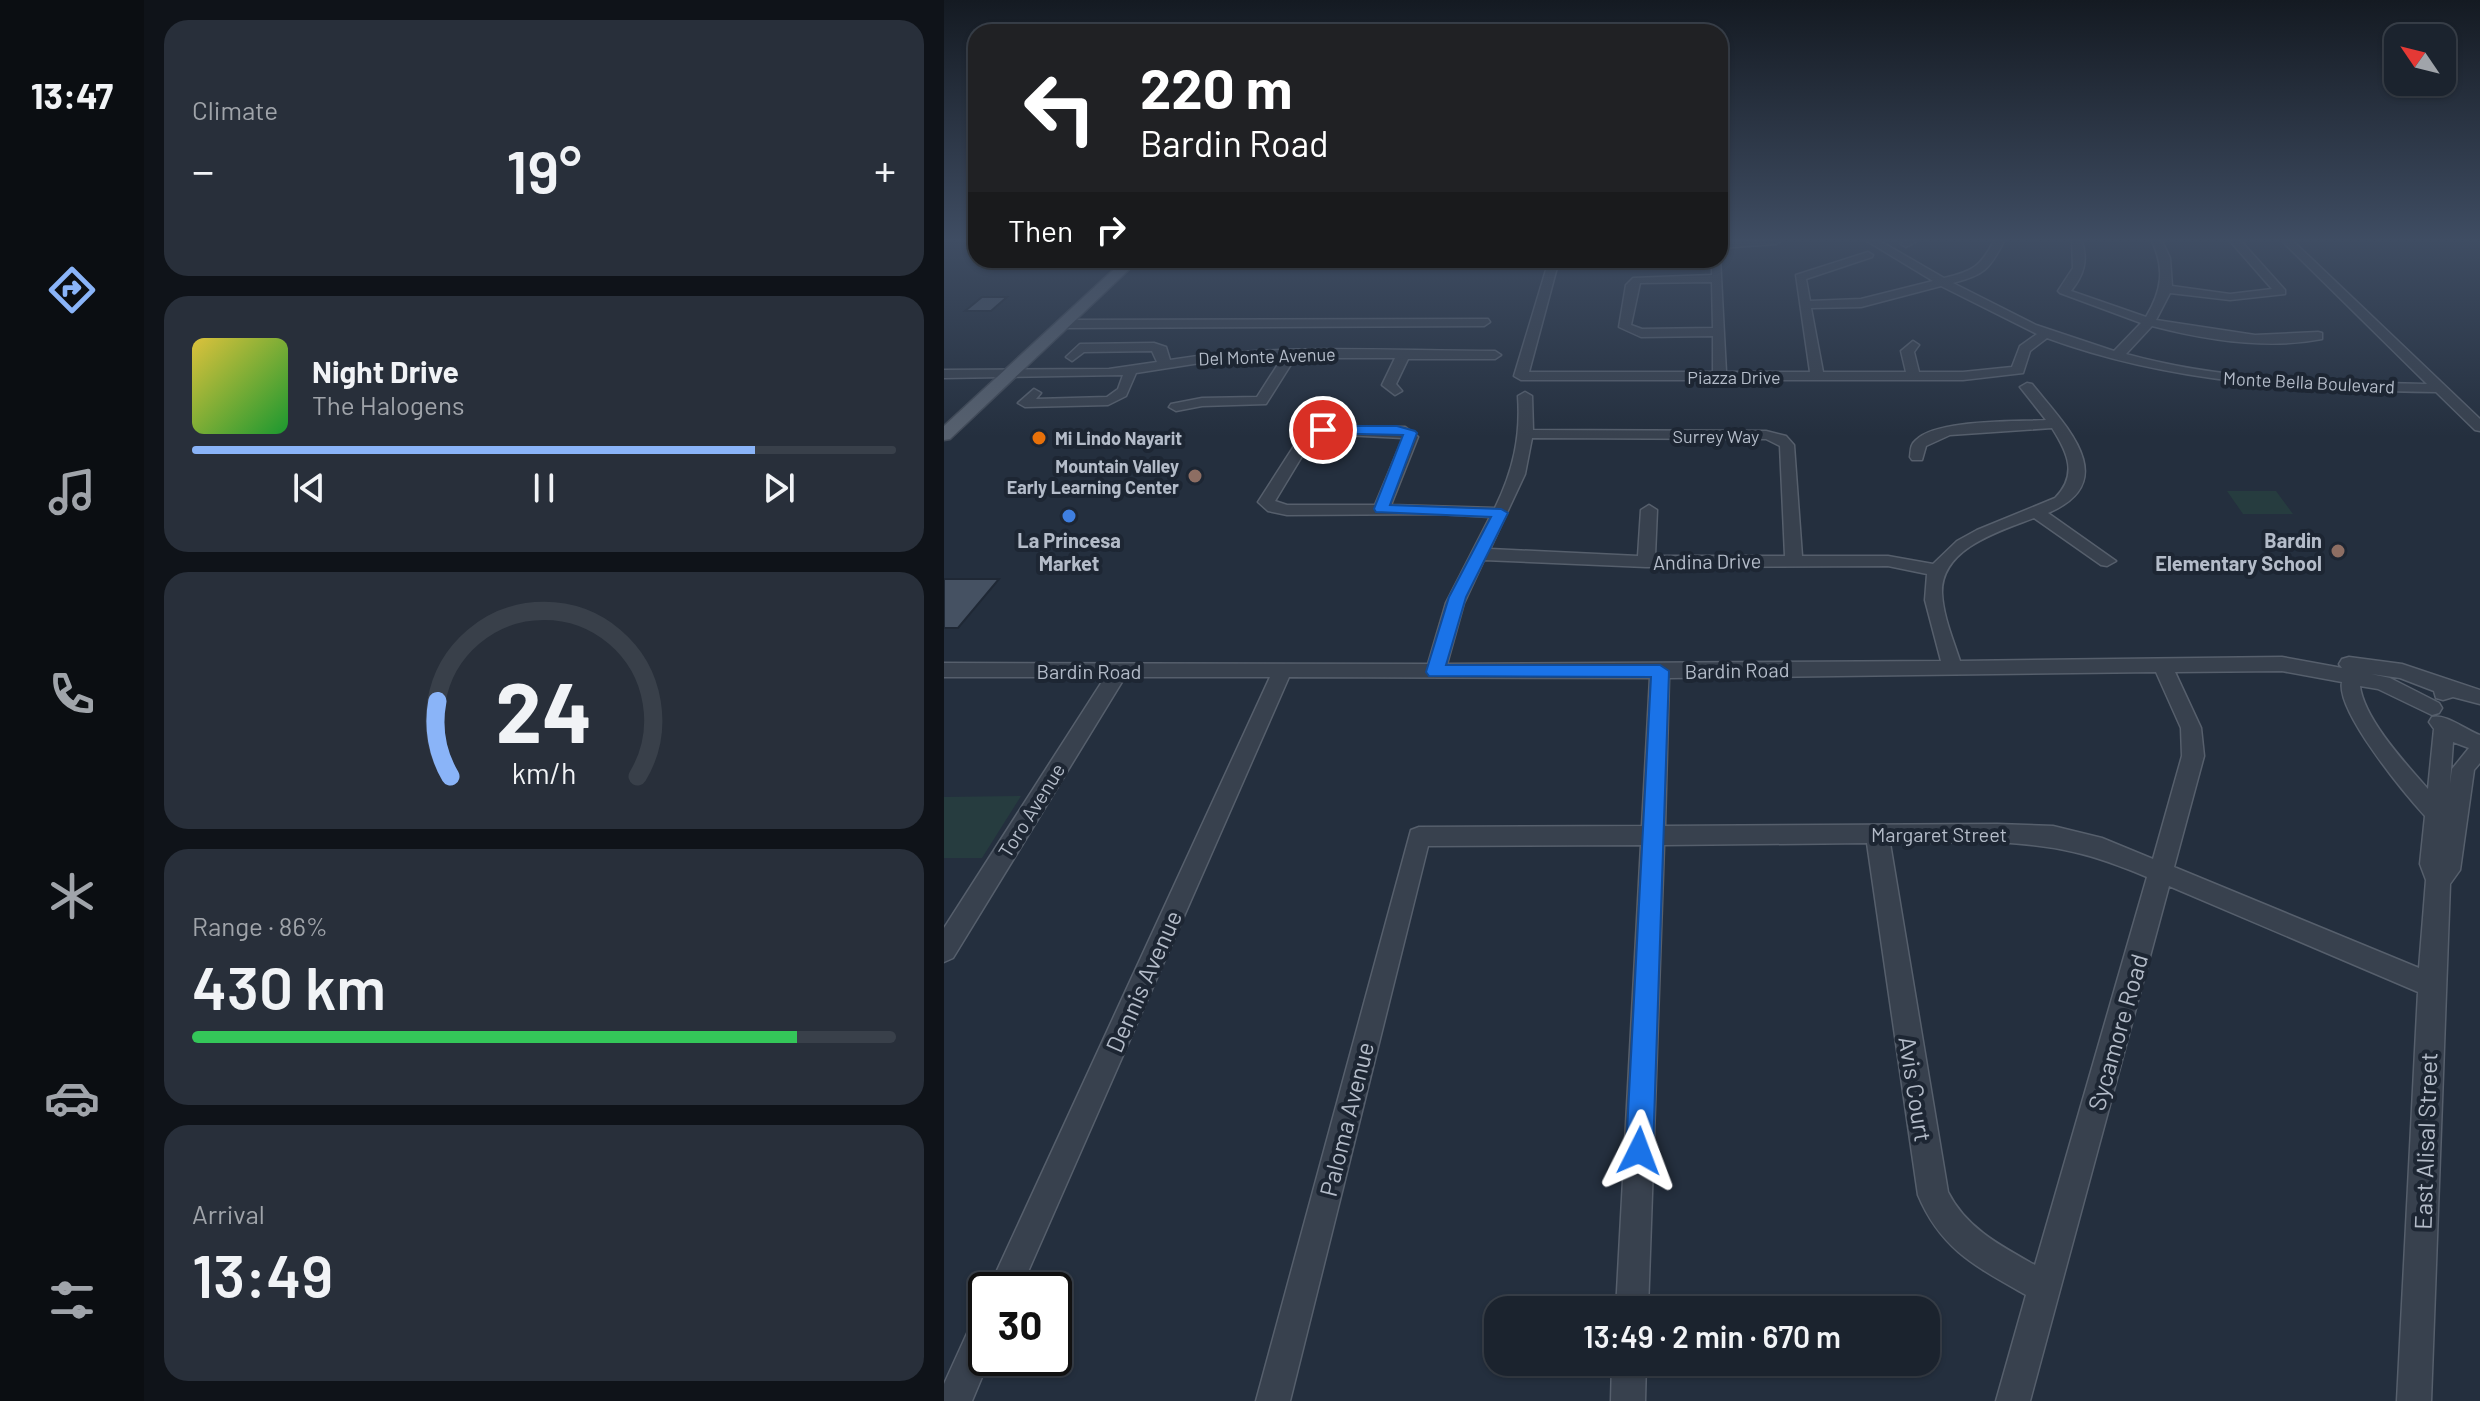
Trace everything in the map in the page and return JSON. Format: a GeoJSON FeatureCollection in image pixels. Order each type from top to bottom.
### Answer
{"type":"FeatureCollection","features":[{"type":"Feature","properties":{"kind":"main road"},"geometry":{"type":"LineString","coordinates":[[944,435],[1081,306]]}},
{"type":"Feature","properties":{"kind":"street","name":"Piazza Drive"},"geometry":{"type":"LineString","coordinates":[[1541,306],[1521,376],[1963,376],[2018,370],[2024,349],[2046,333]]}},
{"type":"Feature","properties":{"kind":"street"},"geometry":{"type":"LineString","coordinates":[[1628,306],[1625,327],[1641,333],[1719,332]]}},
{"type":"Feature","properties":{"kind":"street"},"geometry":{"type":"LineString","coordinates":[[1718,306],[1720,377]]}},
{"type":"Feature","properties":{"kind":"street"},"geometry":{"type":"LineString","coordinates":[[1806,306],[1817,376]]}},
{"type":"Feature","properties":{"kind":"street","name":"Monte Bella Boulevard"},"geometry":{"type":"LineString","coordinates":[[1988,306],[2046,333],[2117,356],[2189,372],[2263,382],[2438,388]]}},
{"type":"Feature","properties":{"kind":"street"},"geometry":{"type":"LineString","coordinates":[[2106,306],[2149,321],[2243,337],[2298,339],[2318,336]]}},
{"type":"Feature","properties":{"kind":"street"},"geometry":{"type":"LineString","coordinates":[[2117,356],[2160,306]]}},
{"type":"Feature","properties":{"kind":"street"},"geometry":{"type":"LineString","coordinates":[[2354,306],[2480,427]]}},
{"type":"Feature","properties":{"kind":"street"},"geometry":{"type":"LineString","coordinates":[[1062,324],[1484,322]]}},
{"type":"Feature","properties":{"kind":"street"},"geometry":{"type":"LineString","coordinates":[[1913,345],[1907,351],[1914,377]]}},
{"type":"Feature","properties":{"kind":"street"},"geometry":{"type":"LineString","coordinates":[[1072,357],[1080,348],[1154,347],[1161,350],[1164,364]]}},
{"type":"Feature","properties":{"kind":"street"},"geometry":{"type":"LineString","coordinates":[[1176,407],[1202,402],[1261,401],[1292,353]]}},
{"type":"Feature","properties":{"kind":"street","name":"Del Monte Avenue"},"geometry":{"type":"LineString","coordinates":[[944,374],[1130,370],[1219,354],[1495,355]]}},
{"type":"Feature","properties":{"kind":"street"},"geometry":{"type":"LineString","coordinates":[[1395,391],[1389,385],[1404,354]]}},
{"type":"Feature","properties":{"kind":"street"},"geometry":{"type":"LineString","coordinates":[[1034,393],[1025,403],[1108,401],[1117,398],[1127,387],[1130,370]]}},
{"type":"Feature","properties":{"kind":"street"},"geometry":{"type":"LineString","coordinates":[[1952,668],[1934,597],[1936,570],[1947,555],[1960,545],[2068,496],[2080,480],[2077,458],[2027,387]]}},
{"type":"Feature","properties":{"kind":"street"},"geometry":{"type":"LineString","coordinates":[[1435,672],[1458,597],[1514,483],[1526,434],[1525,396]]}},
{"type":"Feature","properties":{"kind":"street"},"geometry":{"type":"LineString","coordinates":[[1917,457],[1919,444],[1940,433],[2054,424]]}},
{"type":"Feature","properties":{"kind":"street"},"geometry":{"type":"LineString","coordinates":[[1381,509],[1411,437],[1405,431],[1323,430],[1308,435],[1268,499],[1268,505],[1280,510],[1501,513]]}},
{"type":"Feature","properties":{"kind":"street","name":"Surrey Way"},"geometry":{"type":"LineString","coordinates":[[1526,434],[1777,437],[1787,445],[1794,560]]}},
{"type":"Feature","properties":{"kind":"street"},"geometry":{"type":"LineString","coordinates":[[1646,562],[1649,510]]}},
{"type":"Feature","properties":{"kind":"street"},"geometry":{"type":"LineString","coordinates":[[2036,512],[2107,561]]}},
{"type":"Feature","properties":{"kind":"street","name":"Andina Drive"},"geometry":{"type":"LineString","coordinates":[[1478,554],[1575,561],[1888,561],[1936,570]]}},
{"type":"Feature","properties":{"kind":"street","name":"Bardin Road"},"geometry":{"type":"LineString","coordinates":[[947,674],[1660,671],[2289,665],[2304,662],[2385,667],[2478,696]]}},
{"type":"Feature","properties":{"kind":"street","name":"Bardin Road"},"geometry":{"type":"LineString","coordinates":[[2289,665],[2354,684],[2397,689],[2432,708]]}},
{"type":"Feature","properties":{"kind":"street","name":"Sycamore Road"},"geometry":{"type":"LineString","coordinates":[[2013,1401],[2194,746],[2188,719],[2163,666]]}},
{"type":"Feature","properties":{"kind":"street","name":"Toro Avenue"},"geometry":{"type":"LineString","coordinates":[[944,950],[1119,671]]}},
{"type":"Feature","properties":{"kind":"street"},"geometry":{"type":"LineString","coordinates":[[1633,1296],[1660,671]]}},
{"type":"Feature","properties":{"kind":"street","name":"Dennis Avenue"},"geometry":{"type":"LineString","coordinates":[[1012,1272],[1282,672]]}},
{"type":"Feature","properties":{"kind":"street"},"geometry":{"type":"LineString","coordinates":[[2354,684],[2400,775],[2437,814]]}},
{"type":"Feature","properties":{"kind":"street"},"geometry":{"type":"LineString","coordinates":[[2453,690],[2439,694],[2432,708],[2444,727],[2480,744]]}},
{"type":"Feature","properties":{"kind":"street","name":"East Alisal Street"},"geometry":{"type":"LineString","coordinates":[[2414,1401],[2438,880],[2432,864],[2444,727]]}},
{"type":"Feature","properties":{"kind":"street","name":"East Alisal Street"},"geometry":{"type":"LineString","coordinates":[[2438,880],[2448,870],[2463,769],[2480,751]]}},
{"type":"Feature","properties":{"kind":"street"},"geometry":{"type":"LineString","coordinates":[[2400,775],[2423,783],[2440,778]]}},
{"type":"Feature","properties":{"kind":"street","name":"Margaret Street"},"geometry":{"type":"LineString","coordinates":[[1419,837],[1654,834],[2053,836],[2102,848],[2161,871],[2431,985]]}},
{"type":"Feature","properties":{"kind":"street","name":"Avis Court"},"geometry":{"type":"LineString","coordinates":[[1877,834],[1933,1195],[1947,1223],[1962,1239],[2045,1288]]}},
{"type":"Feature","properties":{"kind":"street","name":"Paloma Avenue"},"geometry":{"type":"LineString","coordinates":[[1273,1401],[1419,837]]}},
{"type":"Feature","properties":{"kind":"street"},"geometry":{"type":"LineString","coordinates":[[954,1401],[968,1370]]}},
{"type":"Feature","properties":{"kind":"street"},"geometry":{"type":"LineString","coordinates":[[1628,1401],[1629,1376]]}},
{"type":"Feature","properties":{"kind":"green space"},"geometry":{"type":"Polygon","coordinates":[[[2227,491],[2276,491],[2293,514],[2243,514],[2227,491]]]}},
{"type":"Feature","properties":{"kind":"green space"},"geometry":{"type":"Polygon","coordinates":[[[1021,796],[982,858],[944,858],[944,797],[1021,796]]]}},
{"type":"Feature","properties":{"kind":"building"},"geometry":{"type":"Polygon","coordinates":[[[971,306],[996,306],[991,311],[965,311],[971,306]]]}},
{"type":"Feature","properties":{"kind":"building"},"geometry":{"type":"Polygon","coordinates":[[[944,579],[999,579],[958,628],[944,628],[944,579]]]}},
{"type":"Feature","properties":{"kind":"place","name":"Mi Lindo Nayarit"},"geometry":{"type":"Point","coordinates":[1039,438]}},
{"type":"Feature","properties":{"kind":"place","name":"Mountain Valley Early Learning Center"},"geometry":{"type":"Point","coordinates":[1195,476]}},
{"type":"Feature","properties":{"kind":"place","name":"La Princesa Market"},"geometry":{"type":"Point","coordinates":[1069,516]}},
{"type":"Feature","properties":{"kind":"place","name":"Bardin Elementary School"},"geometry":{"type":"Point","coordinates":[2338,551]}},
{"type":"Feature","properties":{"kind":"route"},"geometry":{"type":"LineString","coordinates":[[1323,430],[1397,430],[1410,433],[1381,509],[1501,513],[1458,597],[1435,672],[1660,671],[1639,1151]]}}]}
